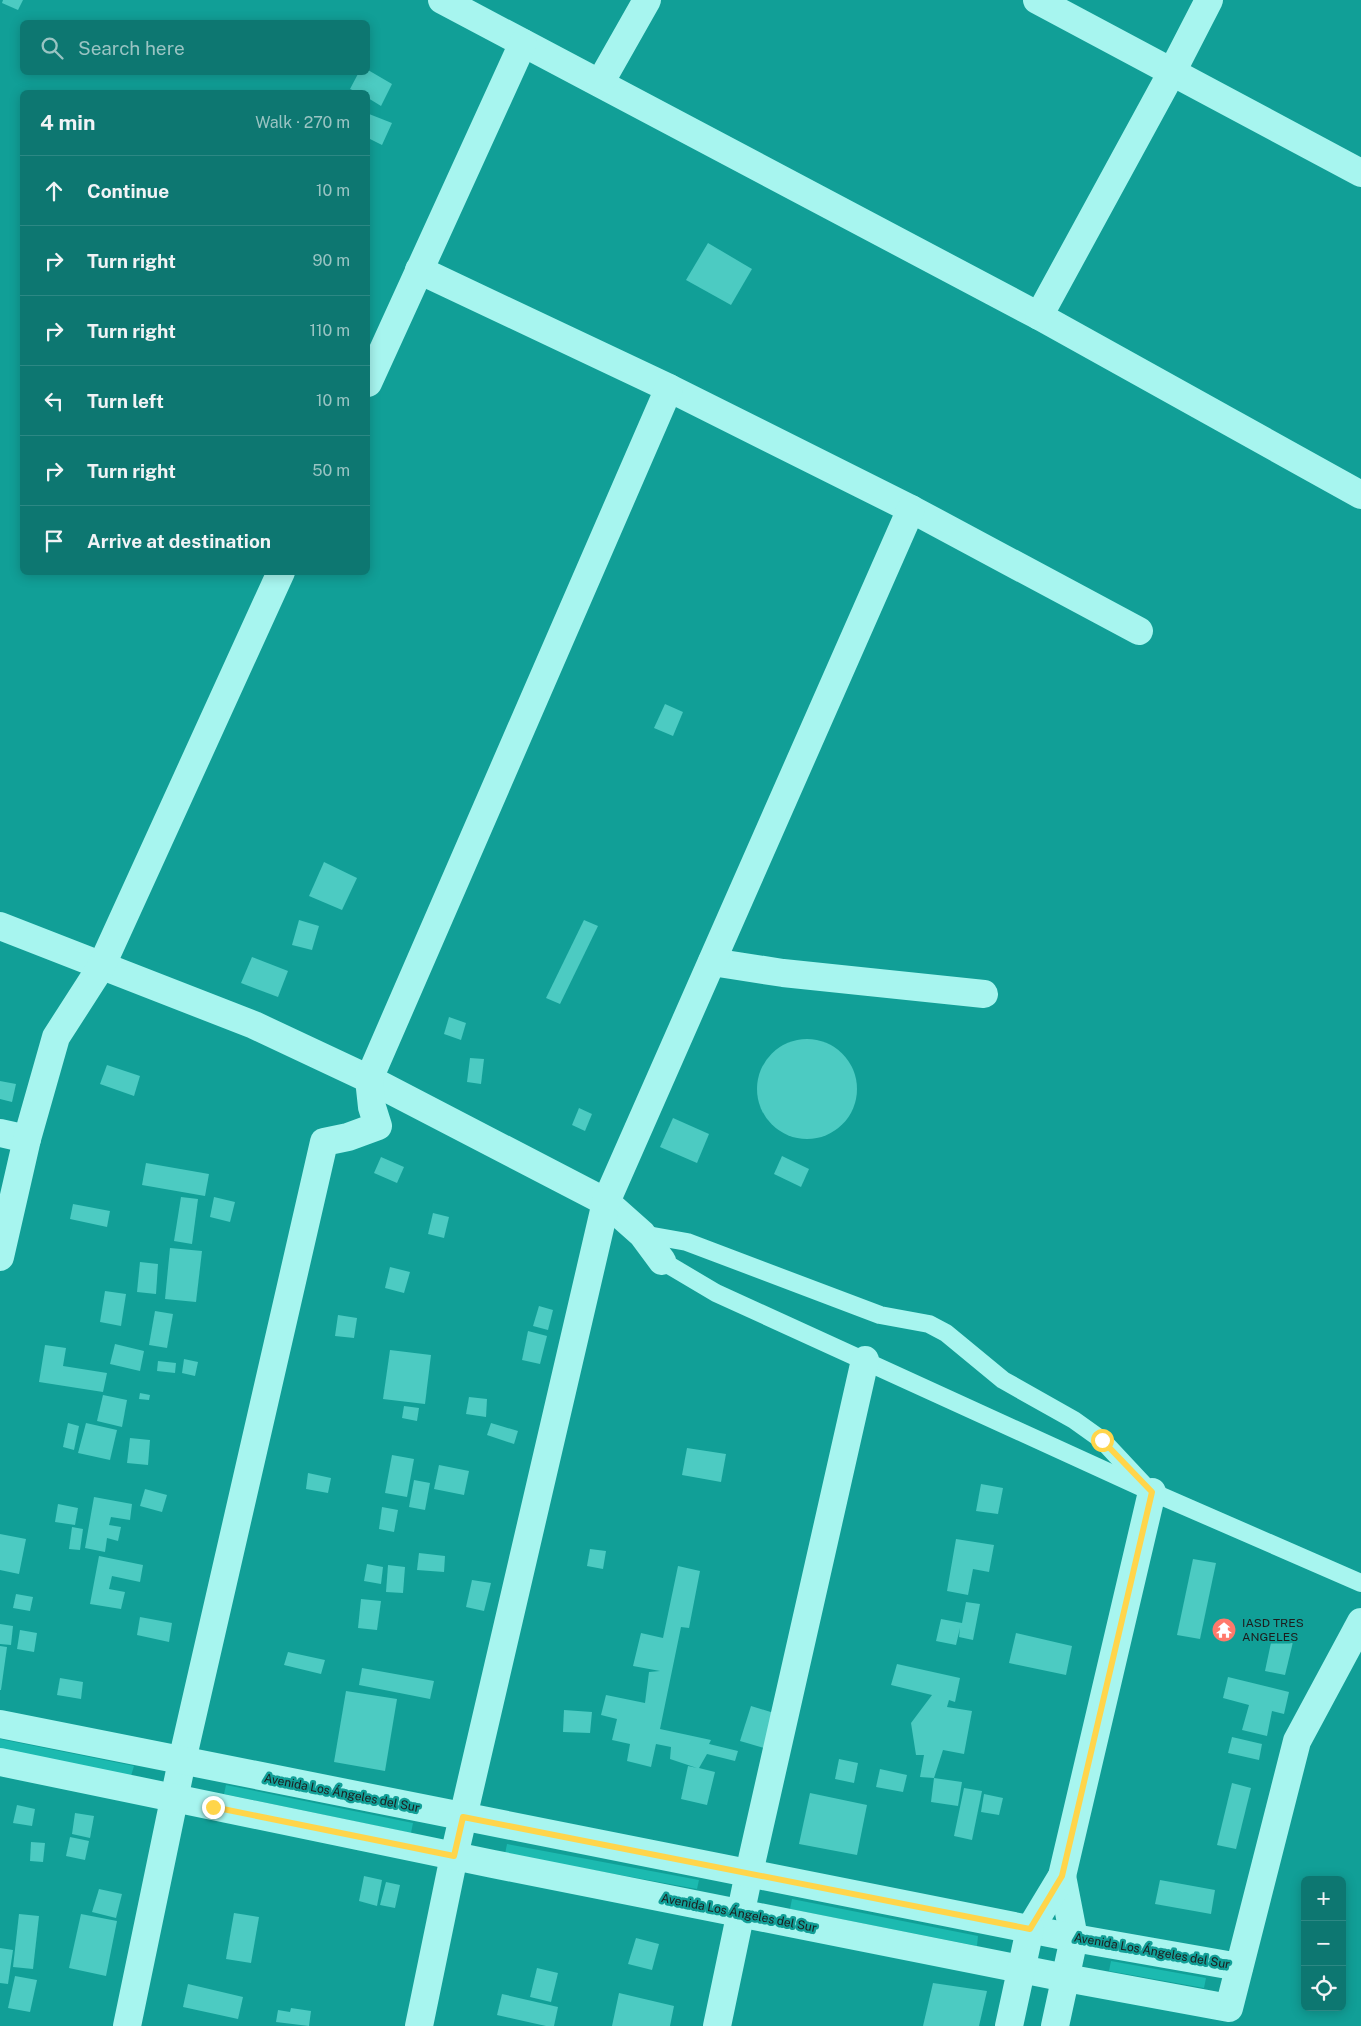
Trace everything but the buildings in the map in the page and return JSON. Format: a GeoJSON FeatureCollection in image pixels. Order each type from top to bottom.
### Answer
{"type":"FeatureCollection","features":[{"type":"Feature","properties":{"kind":"street"},"geometry":{"type":"LineString","coordinates":[[442,0],[1039,316],[1361,495]]}},
{"type":"Feature","properties":{"kind":"street"},"geometry":{"type":"LineString","coordinates":[[600,83],[646,0]]}},
{"type":"Feature","properties":{"kind":"street"},"geometry":{"type":"LineString","coordinates":[[1036,0],[1361,174]]}},
{"type":"Feature","properties":{"kind":"street"},"geometry":{"type":"LineString","coordinates":[[1039,316],[1172,72],[1209,0]]}},
{"type":"Feature","properties":{"kind":"street"},"geometry":{"type":"LineString","coordinates":[[370,378],[523,42]]}},
{"type":"Feature","properties":{"kind":"street"},"geometry":{"type":"LineString","coordinates":[[419,270],[669,388],[911,509],[1139,631]]}},
{"type":"Feature","properties":{"kind":"street"},"geometry":{"type":"LineString","coordinates":[[127,2026],[182,1761],[324,1142],[348,1137],[378,1126],[372,1107],[369,1079],[669,388]]}},
{"type":"Feature","properties":{"kind":"street"},"geometry":{"type":"LineString","coordinates":[[419,2026],[454,1856],[606,1202],[911,509]]}},
{"type":"Feature","properties":{"kind":"street"},"geometry":{"type":"LineString","coordinates":[[0,1257],[27,1139],[56,1037],[101,967],[280,575]]}},
{"type":"Feature","properties":{"kind":"street"},"geometry":{"type":"LineString","coordinates":[[0,926],[254,1026],[369,1079],[606,1202],[642,1234],[662,1261]]}},
{"type":"Feature","properties":{"kind":"street"},"geometry":{"type":"LineString","coordinates":[[712,962],[783,974],[984,994]]}},
{"type":"Feature","properties":{"kind":"street"},"geometry":{"type":"LineString","coordinates":[[0,1133],[27,1139]]}},
{"type":"Feature","properties":{"kind":"street"},"geometry":{"type":"LineString","coordinates":[[717,2026],[749,1874],[865,1360]]}},
{"type":"Feature","properties":{"kind":"street"},"geometry":{"type":"LineString","coordinates":[[1010,2026],[1030,1929],[1062,1876],[1152,1492]]}},
{"type":"Feature","properties":{"kind":"street"},"geometry":{"type":"LineString","coordinates":[[1239,1967],[1297,1741],[1361,1622]]}},
{"type":"Feature","properties":{"kind":"street","name":"Avenida Los Ángeles del Sur"},"geometry":{"type":"LineString","coordinates":[[0,1724],[1074,1938],[1239,1967],[1227,2017],[1066,1978],[454,1856],[0,1762]]}},
{"type":"Feature","properties":{"kind":"street"},"geometry":{"type":"LineString","coordinates":[[1056,2026],[1074,1938],[1062,1876]]}},
{"type":"Feature","properties":{"kind":"lane"},"geometry":{"type":"LineString","coordinates":[[642,1234],[688,1242],[880,1315],[929,1324],[946,1333],[1003,1380],[1074,1420],[1102,1440],[1152,1492]]}},
{"type":"Feature","properties":{"kind":"lane"},"geometry":{"type":"LineString","coordinates":[[662,1261],[716,1293],[1152,1492],[1361,1583]]}},
{"type":"Feature","properties":{"kind":"green space"},"geometry":{"type":"Polygon","coordinates":[[[0,1739],[134,1766],[131,1776],[0,1749],[0,1739]]]}},
{"type":"Feature","properties":{"kind":"green space"},"geometry":{"type":"Polygon","coordinates":[[[226,1785],[413,1823],[411,1833],[224,1794],[226,1785]]]}},
{"type":"Feature","properties":{"kind":"green space"},"geometry":{"type":"Polygon","coordinates":[[[507,1844],[699,1880],[697,1889],[505,1854],[507,1844]]]}},
{"type":"Feature","properties":{"kind":"green space"},"geometry":{"type":"Polygon","coordinates":[[[792,1899],[978,1936],[977,1946],[790,1909],[792,1899]]]}},
{"type":"Feature","properties":{"kind":"green space"},"geometry":{"type":"Polygon","coordinates":[[[1111,1961],[1206,1978],[1204,1988],[1109,1971],[1111,1961]]]}},
{"type":"Feature","properties":{"kind":"place","name":"IASD TRES ANGELES"},"geometry":{"type":"Point","coordinates":[1224,1630]}},
{"type":"Feature","properties":{"kind":"route"},"geometry":{"type":"LineString","coordinates":[[213,1807],[454,1856],[463,1817],[1030,1929],[1062,1876],[1152,1492],[1102,1440]]}}]}
